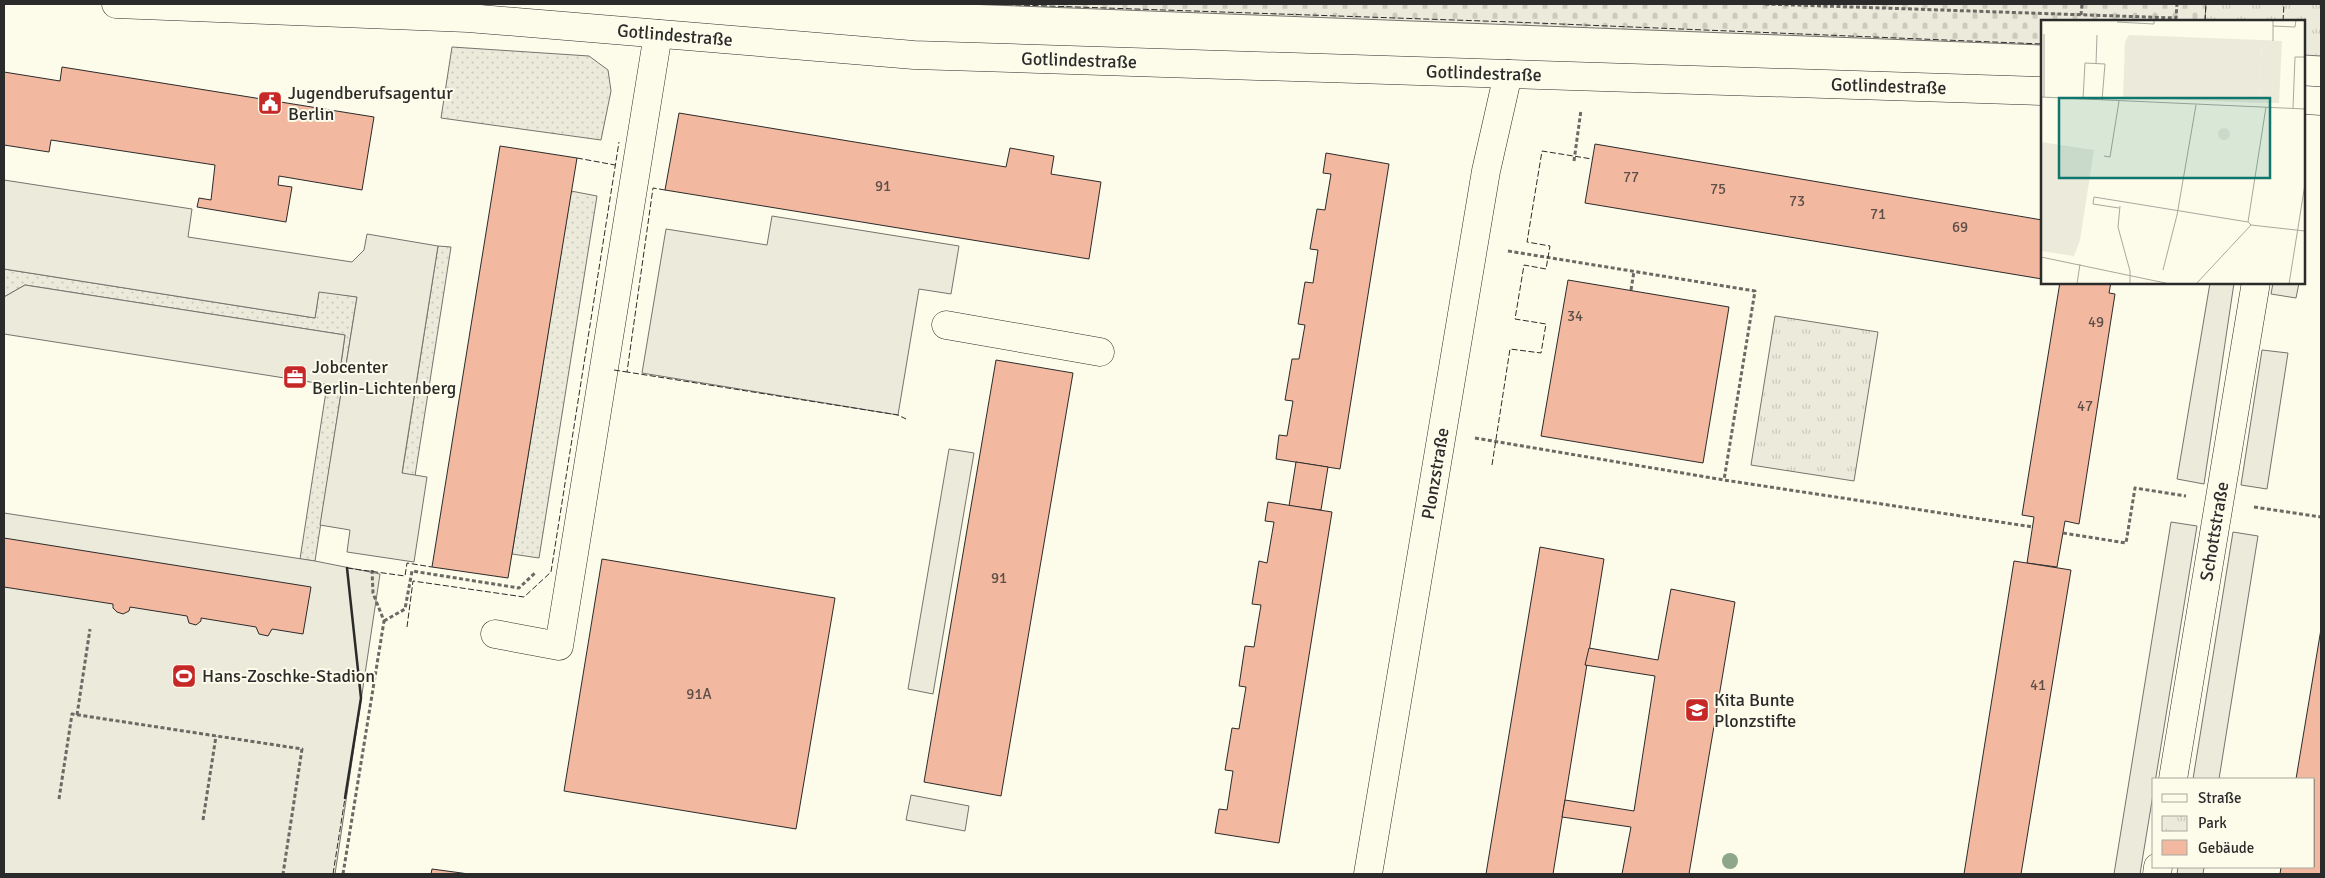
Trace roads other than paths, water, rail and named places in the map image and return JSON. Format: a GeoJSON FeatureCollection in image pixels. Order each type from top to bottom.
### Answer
{"type":"FeatureCollection","features":[{"type":"Feature","properties":{"kind":"street","name":"Gotlindestraße"},"geometry":{"type":"LineString","coordinates":[[116,4],[469,11],[658,34],[914,55],[2041,91]]}},
{"type":"Feature","properties":{"kind":"street"},"geometry":{"type":"LineString","coordinates":[[495,634],[559,646],[658,34]]}},
{"type":"Feature","properties":{"kind":"street","name":"Plonzstraße"},"geometry":{"type":"LineString","coordinates":[[1368,874],[1486,171],[1508,74]]}},
{"type":"Feature","properties":{"kind":"street"},"geometry":{"type":"LineString","coordinates":[[2305,100],[2321,101]]}},
{"type":"Feature","properties":{"kind":"street","name":"Schottstraße"},"geometry":{"type":"LineString","coordinates":[[2173,778],[2256,284]]}},
{"type":"Feature","properties":{"kind":"street"},"geometry":{"type":"LineString","coordinates":[[946,325],[1100,352]]}},
{"type":"Feature","properties":{"kind":"place","name":"Jugendberufsagentur Berlin"},"geometry":{"type":"Point","coordinates":[270,103]}},
{"type":"Feature","properties":{"kind":"place","name":"Jobcenter Berlin-Lichtenberg"},"geometry":{"type":"Point","coordinates":[295,377]}},
{"type":"Feature","properties":{"kind":"place","name":"Hans-Zoschke-Stadion"},"geometry":{"type":"Point","coordinates":[184,676]}},
{"type":"Feature","properties":{"kind":"place","name":"Kita Bunte Plonzstifte"},"geometry":{"type":"Point","coordinates":[1697,710]}}]}
